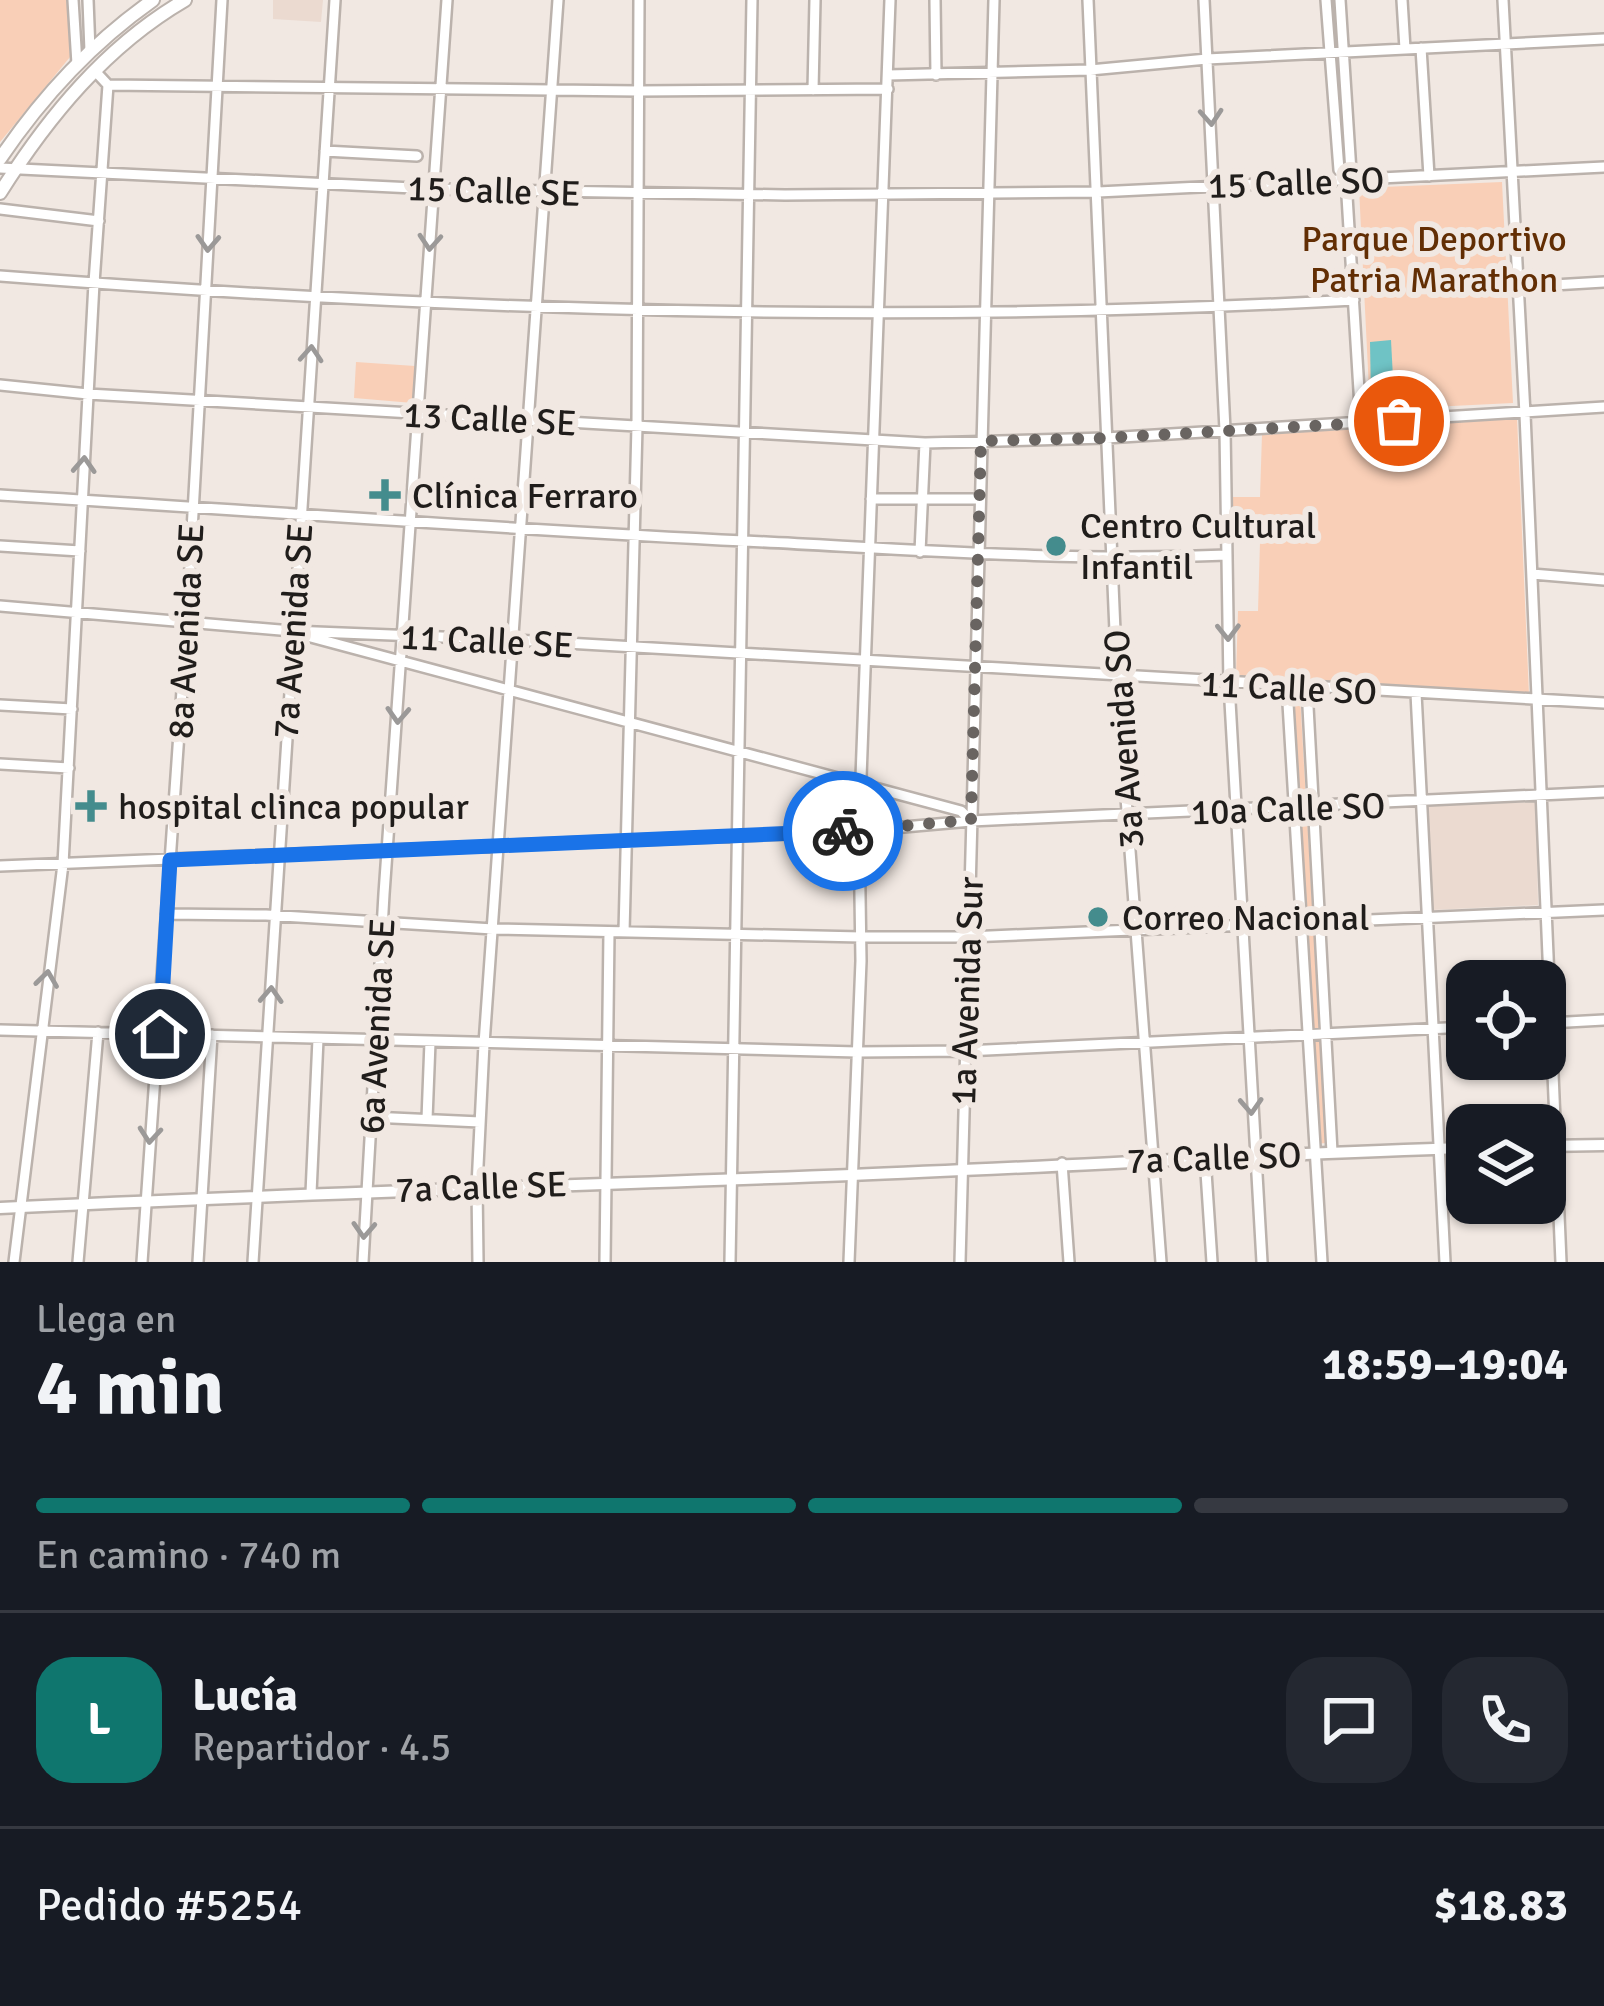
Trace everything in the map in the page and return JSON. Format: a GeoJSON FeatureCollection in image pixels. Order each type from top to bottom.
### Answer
{"type":"FeatureCollection","features":[{"type":"Feature","properties":{"kind":"highway"},"geometry":{"type":"LineString","coordinates":[[0,193],[5,166],[33,114],[77,64],[153,0]]}},
{"type":"Feature","properties":{"kind":"highway"},"geometry":{"type":"LineString","coordinates":[[5,166],[95,71],[185,0]]}},
{"type":"Feature","properties":{"kind":"main road"},"geometry":{"type":"LineString","coordinates":[[1566,1145],[1604,1144]]}},
{"type":"Feature","properties":{"kind":"main road","name":"7a Calle SO"},"geometry":{"type":"LineString","coordinates":[[962,1170],[1446,1149]]}},
{"type":"Feature","properties":{"kind":"main road","name":"7a Calle SE"},"geometry":{"type":"LineString","coordinates":[[0,1208],[962,1170]]}},
{"type":"Feature","properties":{"kind":"street"},"geometry":{"type":"LineString","coordinates":[[74,0],[77,64]]}},
{"type":"Feature","properties":{"kind":"street"},"geometry":{"type":"LineString","coordinates":[[88,0],[91,51]]}},
{"type":"Feature","properties":{"kind":"street","name":"8a Avenida SE"},"geometry":{"type":"LineString","coordinates":[[142,1262],[188,619],[222,0]]}},
{"type":"Feature","properties":{"kind":"street","name":"7a Avenida SE"},"geometry":{"type":"LineString","coordinates":[[253,1262],[335,0]]}},
{"type":"Feature","properties":{"kind":"street","name":"6a Avenida SE"},"geometry":{"type":"LineString","coordinates":[[363,1262],[447,0]]}},
{"type":"Feature","properties":{"kind":"street"},"geometry":{"type":"LineString","coordinates":[[478,1262],[484,1044],[558,0]]}},
{"type":"Feature","properties":{"kind":"street"},"geometry":{"type":"LineString","coordinates":[[624,932],[637,426],[639,0]]}},
{"type":"Feature","properties":{"kind":"street"},"geometry":{"type":"LineString","coordinates":[[730,1262],[752,0]]}},
{"type":"Feature","properties":{"kind":"street"},"geometry":{"type":"LineString","coordinates":[[813,90],[815,0]]}},
{"type":"Feature","properties":{"kind":"street"},"geometry":{"type":"LineString","coordinates":[[849,1262],[861,937],[859,831],[890,0]]}},
{"type":"Feature","properties":{"kind":"street"},"geometry":{"type":"LineString","coordinates":[[934,0],[936,74]]}},
{"type":"Feature","properties":{"kind":"street","name":"1a Avenida Sur"},"geometry":{"type":"LineString","coordinates":[[960,1262],[994,0]]}},
{"type":"Feature","properties":{"kind":"street","name":"3a Avenida SO"},"geometry":{"type":"LineString","coordinates":[[1088,0],[1117,678],[1161,1262]]}},
{"type":"Feature","properties":{"kind":"street"},"geometry":{"type":"LineString","coordinates":[[1204,0],[1225,430],[1228,684],[1262,1262]]}},
{"type":"Feature","properties":{"kind":"street"},"geometry":{"type":"LineString","coordinates":[[1327,0],[1339,170],[1346,180],[1361,423]]}},
{"type":"Feature","properties":{"kind":"street"},"geometry":{"type":"LineString","coordinates":[[1340,0],[1351,172],[1346,180]]}},
{"type":"Feature","properties":{"kind":"street"},"geometry":{"type":"LineString","coordinates":[[1402,0],[1406,49]]}},
{"type":"Feature","properties":{"kind":"street"},"geometry":{"type":"LineString","coordinates":[[1503,0],[1547,960]]}},
{"type":"Feature","properties":{"kind":"street"},"geometry":{"type":"LineString","coordinates":[[888,75],[1090,70],[1207,58],[1604,39]]}},
{"type":"Feature","properties":{"kind":"street"},"geometry":{"type":"LineString","coordinates":[[1421,48],[1429,176]]}},
{"type":"Feature","properties":{"kind":"street"},"geometry":{"type":"LineString","coordinates":[[95,71],[108,85],[218,88],[888,89]]}},
{"type":"Feature","properties":{"kind":"street"},"geometry":{"type":"LineString","coordinates":[[14,1262],[63,864],[108,85]]}},
{"type":"Feature","properties":{"kind":"street"},"geometry":{"type":"LineString","coordinates":[[325,151],[417,155]]}},
{"type":"Feature","properties":{"kind":"street","name":"15 Calle SE"},"geometry":{"type":"LineString","coordinates":[[5,166],[434,189],[988,194]]}},
{"type":"Feature","properties":{"kind":"street","name":"15 Calle SO"},"geometry":{"type":"LineString","coordinates":[[988,194],[1604,167]]}},
{"type":"Feature","properties":{"kind":"street"},"geometry":{"type":"LineString","coordinates":[[0,209],[98,221]]}},
{"type":"Feature","properties":{"kind":"street"},"geometry":{"type":"LineString","coordinates":[[0,276],[537,307],[747,314],[1102,312],[1354,300]]}},
{"type":"Feature","properties":{"kind":"street"},"geometry":{"type":"LineString","coordinates":[[1518,286],[1604,282]]}},
{"type":"Feature","properties":{"kind":"street","name":"13 Calle SE"},"geometry":{"type":"LineString","coordinates":[[0,385],[872,443],[1106,438],[1604,407]]}},
{"type":"Feature","properties":{"kind":"street"},"geometry":{"type":"LineString","coordinates":[[920,552],[925,443]]}},
{"type":"Feature","properties":{"kind":"street"},"geometry":{"type":"LineString","coordinates":[[0,495],[978,556],[1112,560],[1227,555]]}},
{"type":"Feature","properties":{"kind":"street"},"geometry":{"type":"LineString","coordinates":[[871,499],[980,499]]}},
{"type":"Feature","properties":{"kind":"street"},"geometry":{"type":"LineString","coordinates":[[0,546],[80,551]]}},
{"type":"Feature","properties":{"kind":"street"},"geometry":{"type":"LineString","coordinates":[[1532,574],[1604,580]]}},
{"type":"Feature","properties":{"kind":"street","name":"11 Calle SE"},"geometry":{"type":"LineString","coordinates":[[0,606],[292,631],[975,668]]}},
{"type":"Feature","properties":{"kind":"street"},"geometry":{"type":"LineString","coordinates":[[292,631],[961,812],[971,820]]}},
{"type":"Feature","properties":{"kind":"street","name":"11 Calle SO"},"geometry":{"type":"LineString","coordinates":[[975,668],[1604,704]]}},
{"type":"Feature","properties":{"kind":"street"},"geometry":{"type":"LineString","coordinates":[[1287,687],[1322,1262]]}},
{"type":"Feature","properties":{"kind":"street"},"geometry":{"type":"LineString","coordinates":[[1307,688],[1332,1152]]}},
{"type":"Feature","properties":{"kind":"street"},"geometry":{"type":"LineString","coordinates":[[1416,693],[1445,1262]]}},
{"type":"Feature","properties":{"kind":"street"},"geometry":{"type":"LineString","coordinates":[[0,705],[72,709]]}},
{"type":"Feature","properties":{"kind":"street"},"geometry":{"type":"LineString","coordinates":[[0,764],[69,768]]}},
{"type":"Feature","properties":{"kind":"street","name":"10a Calle SO"},"geometry":{"type":"LineString","coordinates":[[0,866],[859,831],[971,820],[1604,792]]}},
{"type":"Feature","properties":{"kind":"street"},"geometry":{"type":"LineString","coordinates":[[166,914],[493,929],[968,937],[1604,910]]}},
{"type":"Feature","properties":{"kind":"street"},"geometry":{"type":"LineString","coordinates":[[604,1262],[609,932]]}},
{"type":"Feature","properties":{"kind":"street"},"geometry":{"type":"LineString","coordinates":[[1566,1022],[1604,1020]]}},
{"type":"Feature","properties":{"kind":"street"},"geometry":{"type":"LineString","coordinates":[[0,1030],[856,1052],[1446,1028]]}},
{"type":"Feature","properties":{"kind":"street"},"geometry":{"type":"LineString","coordinates":[[78,1262],[98,1032]]}},
{"type":"Feature","properties":{"kind":"street"},"geometry":{"type":"LineString","coordinates":[[198,1262],[212,1035]]}},
{"type":"Feature","properties":{"kind":"street"},"geometry":{"type":"LineString","coordinates":[[311,1193],[318,1039]]}},
{"type":"Feature","properties":{"kind":"street"},"geometry":{"type":"LineString","coordinates":[[427,1119],[430,1042]]}},
{"type":"Feature","properties":{"kind":"street"},"geometry":{"type":"LineString","coordinates":[[371,1117],[480,1122]]}},
{"type":"Feature","properties":{"kind":"street"},"geometry":{"type":"LineString","coordinates":[[1205,1156],[1212,1262]]}},
{"type":"Feature","properties":{"kind":"street"},"geometry":{"type":"LineString","coordinates":[[1062,1163],[1069,1262]]}},
{"type":"Feature","properties":{"kind":"street"},"geometry":{"type":"LineString","coordinates":[[1557,1224],[1561,1262]]}},
{"type":"Feature","properties":{"kind":"shaded area"},"geometry":{"type":"Polygon","coordinates":[[[273,0],[323,0],[321,22],[273,19],[273,0]]]}},
{"type":"Feature","properties":{"kind":"shaded area"},"geometry":{"type":"Polygon","coordinates":[[[1536,802],[1538,905],[1432,910],[1427,806],[1536,802]]]}},
{"type":"Feature","properties":{"kind":"green space"},"geometry":{"type":"Polygon","coordinates":[[[0,0],[67,0],[70,57],[0,142],[0,0]]]}},
{"type":"Feature","properties":{"kind":"green space","name":"Parque Deportivo Patria Marathon"},"geometry":{"type":"Polygon","coordinates":[[[1502,182],[1513,403],[1370,410],[1359,188],[1502,182]]]}},
{"type":"Feature","properties":{"kind":"green space"},"geometry":{"type":"Polygon","coordinates":[[[356,362],[415,366],[413,403],[354,398],[356,362]]]}},
{"type":"Feature","properties":{"kind":"green space"},"geometry":{"type":"Polygon","coordinates":[[[1517,418],[1529,695],[1236,676],[1238,611],[1258,611],[1260,542],[1231,541],[1230,497],[1260,497],[1262,434],[1517,418]]]}},
{"type":"Feature","properties":{"kind":"green space"},"geometry":{"type":"Polygon","coordinates":[[[1300,697],[1326,1143],[1315,1144],[1289,698],[1300,697]]]}},
{"type":"Feature","properties":{"kind":"water"},"geometry":{"type":"Polygon","coordinates":[[[1391,340],[1394,397],[1371,398],[1370,342],[1391,340]]]}},
{"type":"Feature","properties":{"kind":"way so far"},"geometry":{"type":"LineString","coordinates":[[843,831],[971,820],[981,441],[1399,421]]}},
{"type":"Feature","properties":{"kind":"place","name":"Clínica Ferraro"},"geometry":{"type":"Point","coordinates":[385,495]}},
{"type":"Feature","properties":{"kind":"place","name":"Centro Cultural Infantil"},"geometry":{"type":"Point","coordinates":[1056,546]}},
{"type":"Feature","properties":{"kind":"place","name":"hospital clinca popular"},"geometry":{"type":"Point","coordinates":[91,806]}},
{"type":"Feature","properties":{"kind":"place","name":"Correo Nacional"},"geometry":{"type":"Point","coordinates":[1098,917]}},
{"type":"Feature","properties":{"kind":"route"},"geometry":{"type":"LineString","coordinates":[[160,1034],[170,860],[843,831]]}}]}
